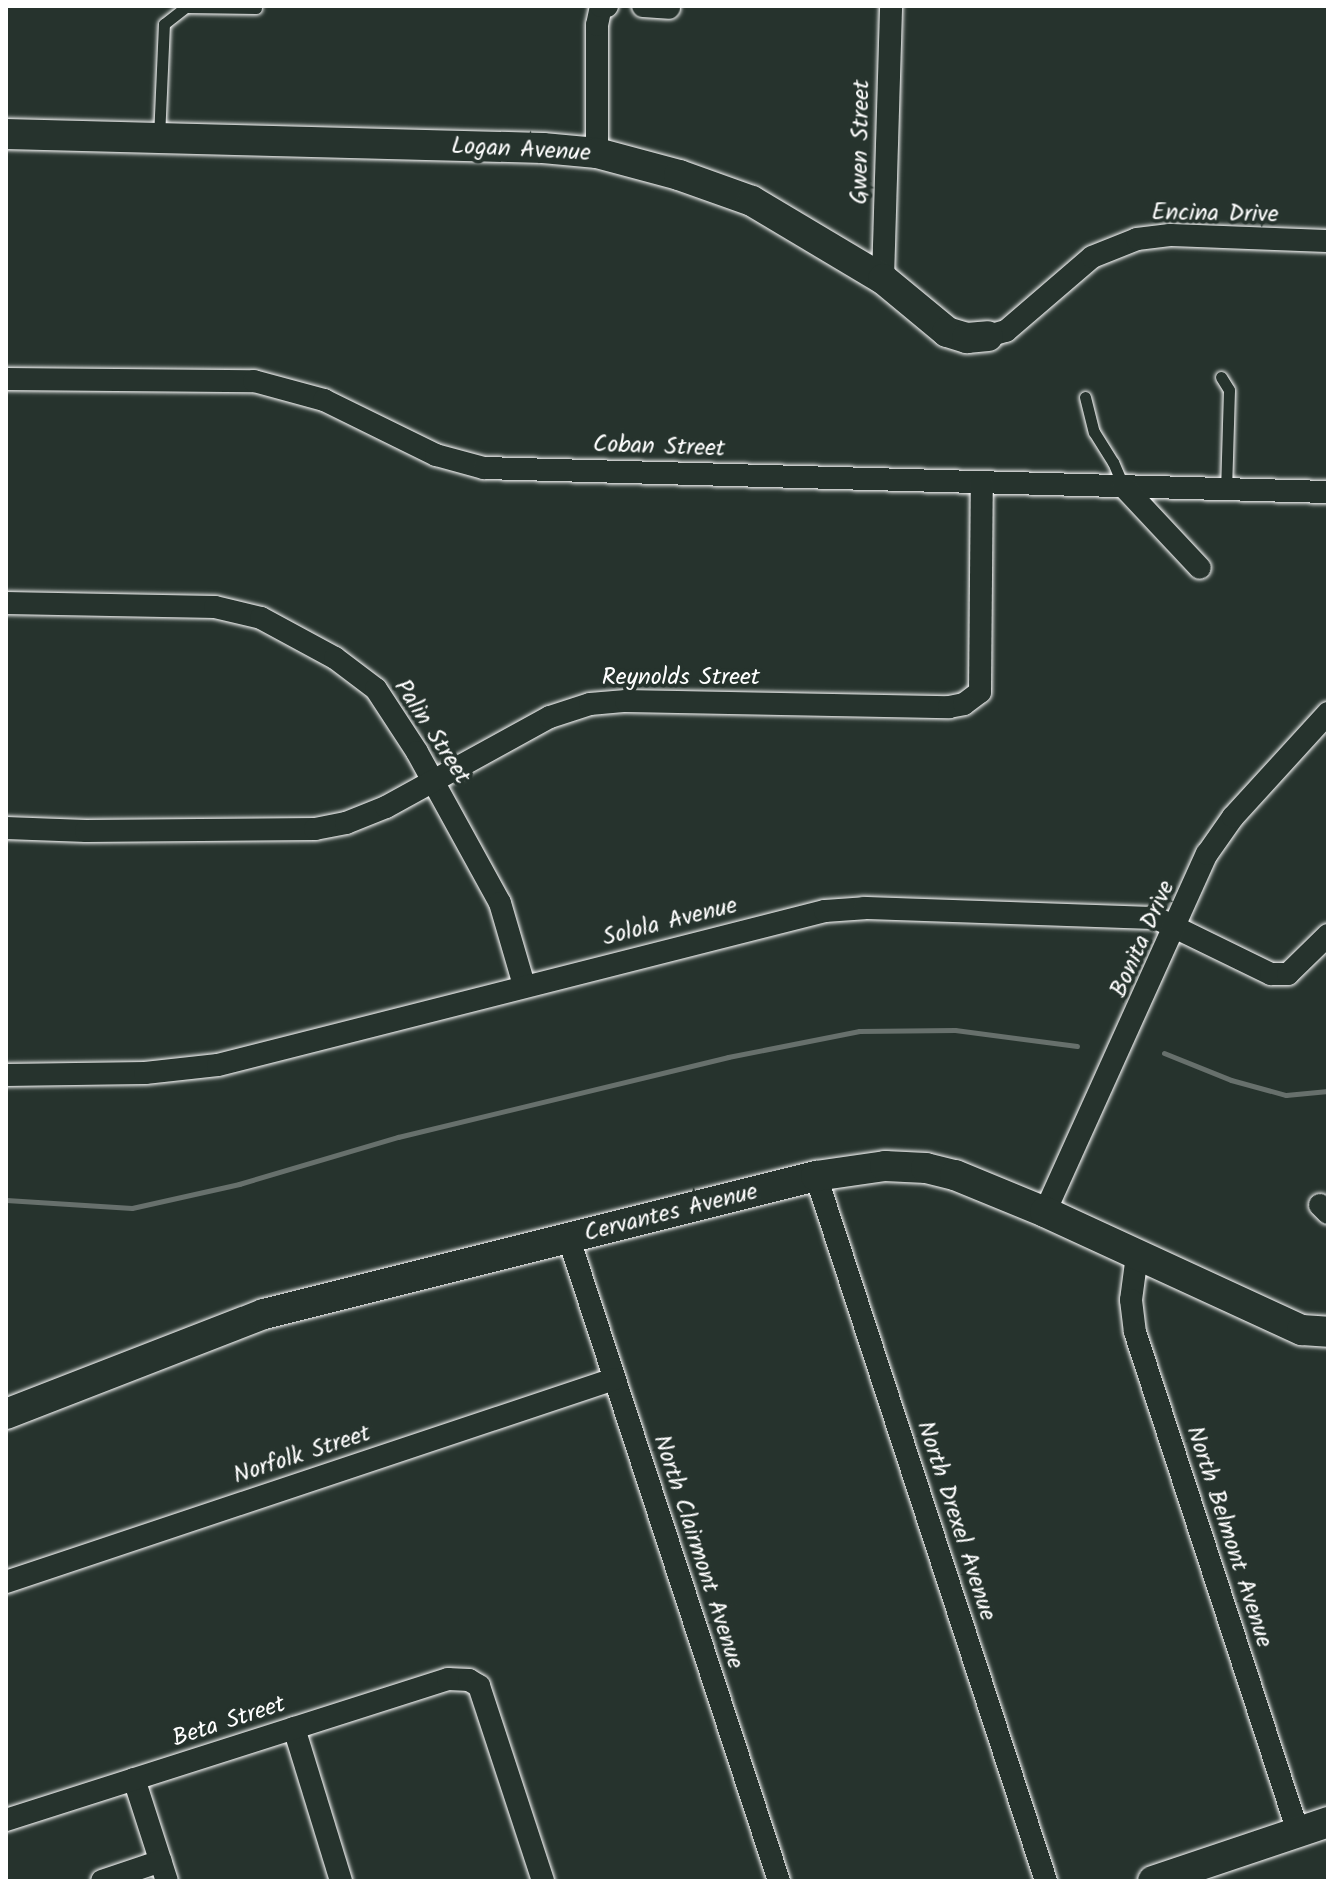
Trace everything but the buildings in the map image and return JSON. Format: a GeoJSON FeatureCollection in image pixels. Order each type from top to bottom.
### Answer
{"type":"FeatureCollection","features":[{"type":"Feature","properties":{"kind":"street"},"geometry":{"type":"LineString","coordinates":[[597,153],[597,25],[601,6],[607,6]]}},
{"type":"Feature","properties":{"kind":"street"},"geometry":{"type":"LineString","coordinates":[[643,6],[669,8]]}},
{"type":"Feature","properties":{"kind":"street","name":"Gwen Street"},"geometry":{"type":"LineString","coordinates":[[883,279],[891,6]]}},
{"type":"Feature","properties":{"kind":"street","name":"Logan Avenue"},"geometry":{"type":"LineString","coordinates":[[6,134],[543,148],[597,153],[679,175],[752,201],[883,279],[947,332],[967,338],[988,336]]}},
{"type":"Feature","properties":{"kind":"street","name":"Encina Drive"},"geometry":{"type":"LineString","coordinates":[[988,336],[1006,331],[1092,257],[1137,239],[1170,235],[1328,241]]}},
{"type":"Feature","properties":{"kind":"street","name":"Coban Street"},"geometry":{"type":"LineString","coordinates":[[6,379],[254,381],[324,400],[436,455],[484,468],[1328,492]]}},
{"type":"Feature","properties":{"kind":"street","name":"Reynolds Street"},"geometry":{"type":"LineString","coordinates":[[6,828],[86,831],[315,829],[346,823],[386,807],[550,717],[590,704],[635,701],[949,707],[964,704],[980,692],[982,482]]}},
{"type":"Feature","properties":{"kind":"street"},"geometry":{"type":"LineString","coordinates":[[1123,486],[1200,568]]}},
{"type":"Feature","properties":{"kind":"street","name":"Palin Street"},"geometry":{"type":"LineString","coordinates":[[6,603],[215,607],[261,618],[312,643],[376,689],[432,780],[500,903],[524,985]]}},
{"type":"Feature","properties":{"kind":"street","name":"Bonita Drive"},"geometry":{"type":"LineString","coordinates":[[1045,1212],[1178,926],[1207,854],[1233,817],[1328,713]]}},
{"type":"Feature","properties":{"kind":"street","name":"Solola Avenue"},"geometry":{"type":"LineString","coordinates":[[6,1075],[145,1073],[218,1065],[825,911],[864,908],[1156,918],[1178,926],[1199,940],[1271,974],[1288,974],[1328,935]]}},
{"type":"Feature","properties":{"kind":"street","name":"Cervantes Avenue"},"geometry":{"type":"LineString","coordinates":[[6,1414],[264,1314],[816,1176],[885,1166],[926,1168],[955,1175],[1045,1212],[1302,1330],[1328,1332]]}},
{"type":"Feature","properties":{"kind":"street","name":"North Drexel Avenue"},"geometry":{"type":"LineString","coordinates":[[816,1176],[1046,1881]]}},
{"type":"Feature","properties":{"kind":"street","name":"North Clairmont Avenue"},"geometry":{"type":"LineString","coordinates":[[569,1239],[779,1881]]}},
{"type":"Feature","properties":{"kind":"street","name":"North Belmont Avenue"},"geometry":{"type":"LineString","coordinates":[[1137,1255],[1131,1300],[1135,1332],[1298,1832]]}},
{"type":"Feature","properties":{"kind":"street","name":"Norfolk Street"},"geometry":{"type":"LineString","coordinates":[[6,1582],[614,1379]]}},
{"type":"Feature","properties":{"kind":"street","name":"Beta Street"},"geometry":{"type":"LineString","coordinates":[[6,1820],[448,1679],[469,1680],[479,1686],[543,1881]]}},
{"type":"Feature","properties":{"kind":"street"},"geometry":{"type":"LineString","coordinates":[[294,1728],[341,1881]]}},
{"type":"Feature","properties":{"kind":"street"},"geometry":{"type":"LineString","coordinates":[[102,1881],[164,1871],[134,1779]]}},
{"type":"Feature","properties":{"kind":"street"},"geometry":{"type":"LineString","coordinates":[[1153,1881],[1328,1822]]}},
{"type":"Feature","properties":{"kind":"lane"},"geometry":{"type":"LineString","coordinates":[[159,138],[164,24],[186,7],[256,8]]}},
{"type":"Feature","properties":{"kind":"lane"},"geometry":{"type":"LineString","coordinates":[[1221,377],[1229,390],[1226,489]]}},
{"type":"Feature","properties":{"kind":"lane"},"geometry":{"type":"LineString","coordinates":[[1085,397],[1094,432],[1113,462],[1123,486]]}},
{"type":"Feature","properties":{"kind":"waterway"},"geometry":{"type":"LineString","coordinates":[[6,1200],[132,1208],[239,1184],[398,1137],[728,1057],[859,1031],[955,1030],[1077,1046]]}},
{"type":"Feature","properties":{"kind":"waterway"},"geometry":{"type":"LineString","coordinates":[[1164,1053],[1231,1080],[1286,1095],[1328,1091]]}}]}
